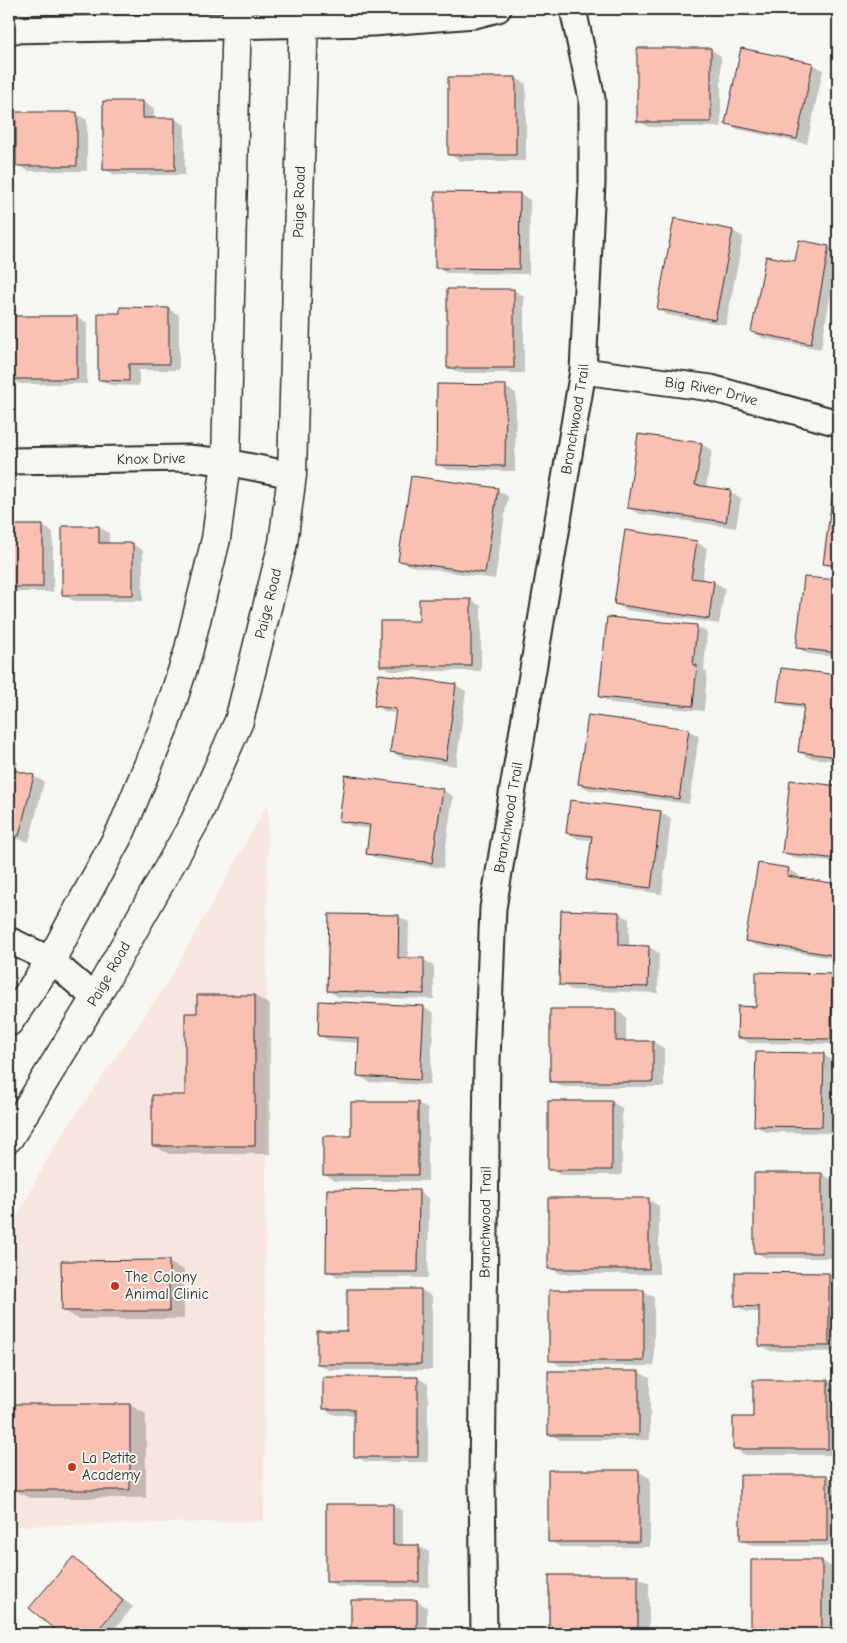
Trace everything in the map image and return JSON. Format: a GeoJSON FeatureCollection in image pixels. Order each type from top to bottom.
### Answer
{"type":"FeatureCollection","features":[{"type":"Feature","properties":{"kind":"main road","name":"Paige Road"},"geometry":{"type":"LineString","coordinates":[[9,1138],[95,998],[195,821],[239,722],[283,543],[292,475],[304,16]]}},
{"type":"Feature","properties":{"kind":"main road"},"geometry":{"type":"LineString","coordinates":[[9,1022],[51,960],[122,829],[164,724],[188,653],[216,539],[226,462],[237,17]]}},
{"type":"Feature","properties":{"kind":"street"},"geometry":{"type":"LineString","coordinates":[[9,30],[237,17],[304,16],[373,23],[466,16],[498,9]]}},
{"type":"Feature","properties":{"kind":"street","name":"Branchwood Trail"},"geometry":{"type":"LineString","coordinates":[[484,1634],[482,1482],[487,1061],[494,908],[524,715],[583,371],[592,182],[592,99],[573,9]]}},
{"type":"Feature","properties":{"kind":"street","name":"Big River Drive"},"geometry":{"type":"LineString","coordinates":[[583,371],[711,388],[838,423]]}},
{"type":"Feature","properties":{"kind":"street","name":"Knox Drive"},"geometry":{"type":"LineString","coordinates":[[9,461],[188,458],[226,462],[292,475]]}},
{"type":"Feature","properties":{"kind":"street"},"geometry":{"type":"LineString","coordinates":[[9,940],[51,960],[95,998]]}},
{"type":"Feature","properties":{"kind":"shaded area"},"geometry":{"type":"Polygon","coordinates":[[[268,803],[264,1521],[9,1526],[9,1231],[55,1145],[168,982],[268,803]]]}},
{"type":"Feature","properties":{"kind":"building"},"geometry":{"type":"Polygon","coordinates":[[[637,48],[711,48],[711,122],[637,122],[637,48]]]}},
{"type":"Feature","properties":{"kind":"building"},"geometry":{"type":"Polygon","coordinates":[[[741,48],[813,63],[797,139],[725,124],[741,48]]]}},
{"type":"Feature","properties":{"kind":"building"},"geometry":{"type":"Polygon","coordinates":[[[448,77],[516,77],[516,155],[448,155],[448,77]]]}},
{"type":"Feature","properties":{"kind":"building"},"geometry":{"type":"Polygon","coordinates":[[[103,101],[143,101],[143,118],[175,118],[175,170],[103,170],[103,101]]]}},
{"type":"Feature","properties":{"kind":"building"},"geometry":{"type":"Polygon","coordinates":[[[16,112],[77,112],[77,166],[16,166],[16,112]]]}},
{"type":"Feature","properties":{"kind":"building"},"geometry":{"type":"Polygon","coordinates":[[[435,192],[520,193],[519,269],[435,268],[435,192]]]}},
{"type":"Feature","properties":{"kind":"building"},"geometry":{"type":"Polygon","coordinates":[[[674,218],[733,230],[715,320],[657,309],[674,218]]]}},
{"type":"Feature","properties":{"kind":"building"},"geometry":{"type":"Polygon","coordinates":[[[799,240],[829,246],[811,344],[751,332],[766,256],[795,261],[799,240]]]}},
{"type":"Feature","properties":{"kind":"building"},"geometry":{"type":"Polygon","coordinates":[[[447,289],[514,289],[514,368],[447,368],[447,289]]]}},
{"type":"Feature","properties":{"kind":"building"},"geometry":{"type":"Polygon","coordinates":[[[120,307],[169,308],[169,364],[129,364],[129,381],[98,380],[98,313],[120,313],[120,307]]]}},
{"type":"Feature","properties":{"kind":"building"},"geometry":{"type":"Polygon","coordinates":[[[9,316],[77,316],[77,379],[9,379],[9,316]]]}},
{"type":"Feature","properties":{"kind":"building"},"geometry":{"type":"Polygon","coordinates":[[[437,384],[506,385],[505,466],[436,465],[437,384]]]}},
{"type":"Feature","properties":{"kind":"building"},"geometry":{"type":"Polygon","coordinates":[[[638,434],[702,443],[695,485],[731,490],[726,522],[627,508],[638,434]]]}},
{"type":"Feature","properties":{"kind":"building"},"geometry":{"type":"Polygon","coordinates":[[[411,476],[498,488],[485,573],[398,561],[411,476]]]}},
{"type":"Feature","properties":{"kind":"building"},"geometry":{"type":"Polygon","coordinates":[[[833,491],[838,492],[838,566],[823,564],[833,491]]]}},
{"type":"Feature","properties":{"kind":"building"},"geometry":{"type":"Polygon","coordinates":[[[9,525],[43,525],[43,587],[9,587],[9,525]]]}},
{"type":"Feature","properties":{"kind":"building"},"geometry":{"type":"Polygon","coordinates":[[[62,526],[99,526],[99,543],[133,543],[133,595],[62,595],[62,526]]]}},
{"type":"Feature","properties":{"kind":"building"},"geometry":{"type":"Polygon","coordinates":[[[625,530],[697,541],[691,578],[714,581],[709,619],[614,604],[625,530]]]}},
{"type":"Feature","properties":{"kind":"building"},"geometry":{"type":"Polygon","coordinates":[[[804,577],[838,580],[838,653],[796,648],[804,577]]]}},
{"type":"Feature","properties":{"kind":"building"},"geometry":{"type":"Polygon","coordinates":[[[419,599],[471,599],[471,666],[380,666],[380,621],[419,621],[419,599]]]}},
{"type":"Feature","properties":{"kind":"building"},"geometry":{"type":"Polygon","coordinates":[[[607,617],[697,625],[693,665],[697,665],[693,706],[599,697],[607,617]]]}},
{"type":"Feature","properties":{"kind":"building"},"geometry":{"type":"Polygon","coordinates":[[[781,668],[838,675],[838,757],[798,752],[804,705],[777,702],[781,668]]]}},
{"type":"Feature","properties":{"kind":"building"},"geometry":{"type":"Polygon","coordinates":[[[379,674],[456,684],[446,760],[390,752],[396,709],[374,706],[379,674]]]}},
{"type":"Feature","properties":{"kind":"building"},"geometry":{"type":"Polygon","coordinates":[[[588,715],[689,729],[679,799],[578,784],[588,715]]]}},
{"type":"Feature","properties":{"kind":"building"},"geometry":{"type":"Polygon","coordinates":[[[9,769],[34,775],[19,836],[9,834],[9,769]]]}},
{"type":"Feature","properties":{"kind":"building"},"geometry":{"type":"Polygon","coordinates":[[[345,775],[443,789],[432,863],[366,854],[370,825],[339,821],[345,775]]]}},
{"type":"Feature","properties":{"kind":"building"},"geometry":{"type":"Polygon","coordinates":[[[790,780],[838,786],[838,859],[782,853],[790,780]]]}},
{"type":"Feature","properties":{"kind":"building"},"geometry":{"type":"Polygon","coordinates":[[[570,800],[661,811],[651,888],[586,880],[592,836],[566,833],[570,800]]]}},
{"type":"Feature","properties":{"kind":"building"},"geometry":{"type":"Polygon","coordinates":[[[758,863],[789,868],[787,876],[838,884],[838,956],[745,941],[758,863]]]}},
{"type":"Feature","properties":{"kind":"building"},"geometry":{"type":"Polygon","coordinates":[[[561,910],[619,912],[619,945],[649,946],[648,987],[559,985],[561,910]]]}},
{"type":"Feature","properties":{"kind":"building"},"geometry":{"type":"Polygon","coordinates":[[[329,914],[399,915],[398,958],[424,958],[424,994],[327,991],[329,914]]]}},
{"type":"Feature","properties":{"kind":"building"},"geometry":{"type":"Polygon","coordinates":[[[756,972],[832,974],[831,1039],[737,1038],[738,1006],[756,1007],[756,972]]]}},
{"type":"Feature","properties":{"kind":"building"},"geometry":{"type":"Polygon","coordinates":[[[197,995],[255,995],[255,1146],[152,1146],[152,1095],[185,1095],[185,1013],[197,1013],[197,995]]]}},
{"type":"Feature","properties":{"kind":"building"},"geometry":{"type":"Polygon","coordinates":[[[319,1001],[424,1006],[420,1080],[357,1076],[359,1038],[318,1036],[319,1001]]]}},
{"type":"Feature","properties":{"kind":"building"},"geometry":{"type":"Polygon","coordinates":[[[550,1009],[616,1009],[616,1041],[653,1041],[653,1082],[550,1082],[550,1009]]]}},
{"type":"Feature","properties":{"kind":"building"},"geometry":{"type":"Polygon","coordinates":[[[756,1052],[824,1053],[822,1127],[754,1126],[756,1052]]]}},
{"type":"Feature","properties":{"kind":"building"},"geometry":{"type":"Polygon","coordinates":[[[548,1101],[612,1101],[612,1170],[548,1170],[548,1101]]]}},
{"type":"Feature","properties":{"kind":"building"},"geometry":{"type":"Polygon","coordinates":[[[351,1102],[418,1102],[418,1175],[323,1175],[323,1136],[351,1136],[351,1102]]]}},
{"type":"Feature","properties":{"kind":"building"},"geometry":{"type":"Polygon","coordinates":[[[754,1173],[822,1173],[822,1253],[754,1253],[754,1173]]]}},
{"type":"Feature","properties":{"kind":"building"},"geometry":{"type":"Polygon","coordinates":[[[327,1189],[419,1190],[418,1272],[326,1272],[327,1189]]]}},
{"type":"Feature","properties":{"kind":"building"},"geometry":{"type":"Polygon","coordinates":[[[548,1198],[649,1198],[649,1269],[548,1269],[548,1198]]]}},
{"type":"Feature","properties":{"kind":"building","name":"The Colony Animal Clinic"},"geometry":{"type":"Polygon","coordinates":[[[169,1260],[169,1311],[62,1311],[61,1261],[169,1260]]]}},
{"type":"Feature","properties":{"kind":"building"},"geometry":{"type":"Polygon","coordinates":[[[735,1272],[829,1273],[829,1346],[759,1346],[759,1307],[735,1306],[735,1272]]]}},
{"type":"Feature","properties":{"kind":"building"},"geometry":{"type":"Polygon","coordinates":[[[347,1289],[421,1289],[421,1364],[317,1364],[317,1331],[347,1331],[347,1289]]]}},
{"type":"Feature","properties":{"kind":"building"},"geometry":{"type":"Polygon","coordinates":[[[549,1290],[644,1290],[644,1361],[549,1361],[549,1290]]]}},
{"type":"Feature","properties":{"kind":"building"},"geometry":{"type":"Polygon","coordinates":[[[548,1371],[639,1371],[639,1435],[548,1435],[548,1371]]]}},
{"type":"Feature","properties":{"kind":"building"},"geometry":{"type":"Polygon","coordinates":[[[323,1377],[418,1377],[418,1457],[354,1457],[354,1409],[323,1409],[323,1377]]]}},
{"type":"Feature","properties":{"kind":"building"},"geometry":{"type":"Polygon","coordinates":[[[753,1380],[828,1380],[828,1449],[733,1449],[733,1417],[753,1417],[753,1380]]]}},
{"type":"Feature","properties":{"kind":"building","name":"La Petite Academy"},"geometry":{"type":"Polygon","coordinates":[[[9,1404],[130,1404],[130,1490],[13,1490],[13,1443],[9,1443],[9,1404]]]}},
{"type":"Feature","properties":{"kind":"building"},"geometry":{"type":"Polygon","coordinates":[[[548,1470],[639,1470],[639,1542],[548,1542],[548,1470]]]}},
{"type":"Feature","properties":{"kind":"building"},"geometry":{"type":"Polygon","coordinates":[[[740,1475],[827,1475],[827,1541],[740,1541],[740,1475]]]}},
{"type":"Feature","properties":{"kind":"building"},"geometry":{"type":"Polygon","coordinates":[[[326,1504],[393,1504],[393,1545],[419,1545],[419,1582],[326,1582],[326,1504]]]}},
{"type":"Feature","properties":{"kind":"building"},"geometry":{"type":"Polygon","coordinates":[[[73,1557],[123,1601],[94,1634],[60,1634],[29,1608],[73,1557]]]}},
{"type":"Feature","properties":{"kind":"building"},"geometry":{"type":"Polygon","coordinates":[[[751,1560],[822,1560],[822,1634],[751,1634],[751,1560]]]}},
{"type":"Feature","properties":{"kind":"building"},"geometry":{"type":"Polygon","coordinates":[[[549,1575],[638,1575],[638,1634],[549,1634],[549,1575]]]}},
{"type":"Feature","properties":{"kind":"building"},"geometry":{"type":"Polygon","coordinates":[[[351,1600],[417,1600],[417,1634],[321,1634],[321,1631],[351,1631],[351,1600]]]}},
{"type":"Feature","properties":{"kind":"place","name":"The Colony Animal Clinic"},"geometry":{"type":"Point","coordinates":[115,1286]}},
{"type":"Feature","properties":{"kind":"place","name":"La Petite Academy"},"geometry":{"type":"Point","coordinates":[72,1467]}}]}
